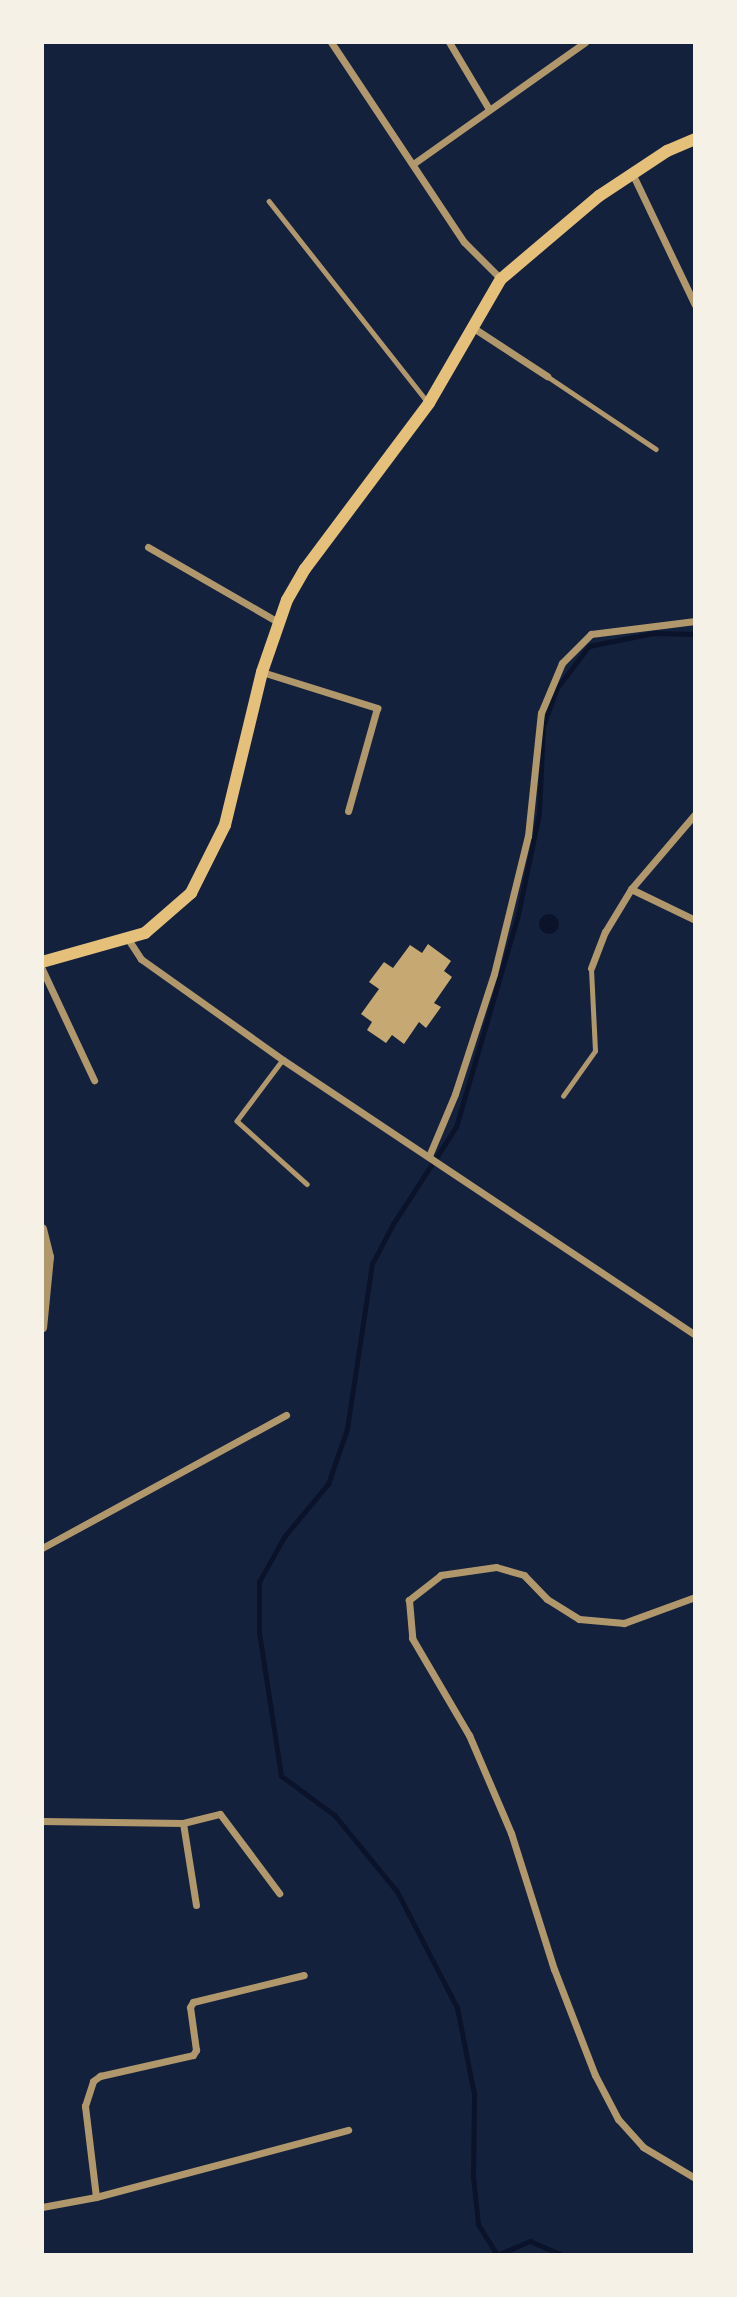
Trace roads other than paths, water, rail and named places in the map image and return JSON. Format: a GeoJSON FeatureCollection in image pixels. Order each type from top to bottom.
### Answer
{"type":"FeatureCollection","features":[{"type":"Feature","properties":{"kind":"main road"},"geometry":{"type":"LineString","coordinates":[[42,962],[128,939],[168,917],[191,892],[210,861],[245,754],[262,672],[278,622],[312,559],[429,403],[501,279],[566,221],[632,173],[695,139]]}},
{"type":"Feature","properties":{"kind":"street"},"geometry":{"type":"LineString","coordinates":[[331,42],[464,242],[501,279]]}},
{"type":"Feature","properties":{"kind":"street"},"geometry":{"type":"LineString","coordinates":[[449,42],[489,109]]}},
{"type":"Feature","properties":{"kind":"street"},"geometry":{"type":"LineString","coordinates":[[413,164],[586,42]]}},
{"type":"Feature","properties":{"kind":"street"},"geometry":{"type":"LineString","coordinates":[[632,173],[695,305]]}},
{"type":"Feature","properties":{"kind":"street"},"geometry":{"type":"LineString","coordinates":[[472,327],[547,376]]}},
{"type":"Feature","properties":{"kind":"street"},"geometry":{"type":"LineString","coordinates":[[148,547],[278,622]]}},
{"type":"Feature","properties":{"kind":"street"},"geometry":{"type":"LineString","coordinates":[[429,1156],[459,1084],[494,974],[528,836],[541,713],[562,663],[591,634],[695,621]]}},
{"type":"Feature","properties":{"kind":"street"},"geometry":{"type":"LineString","coordinates":[[262,672],[377,708],[348,811]]}},
{"type":"Feature","properties":{"kind":"street"},"geometry":{"type":"LineString","coordinates":[[591,968],[605,932],[631,889],[695,814]]}},
{"type":"Feature","properties":{"kind":"street"},"geometry":{"type":"LineString","coordinates":[[631,889],[695,920]]}},
{"type":"Feature","properties":{"kind":"street"},"geometry":{"type":"LineString","coordinates":[[128,939],[141,959],[283,1060],[695,1335]]}},
{"type":"Feature","properties":{"kind":"street"},"geometry":{"type":"LineString","coordinates":[[42,969],[94,1080]]}},
{"type":"Feature","properties":{"kind":"street"},"geometry":{"type":"LineString","coordinates":[[42,1229],[49,1257],[42,1328]]}},
{"type":"Feature","properties":{"kind":"street"},"geometry":{"type":"LineString","coordinates":[[42,1548],[286,1415]]}},
{"type":"Feature","properties":{"kind":"street"},"geometry":{"type":"LineString","coordinates":[[695,1598],[624,1623],[579,1619],[547,1600],[524,1575],[496,1567],[441,1575],[409,1600],[412,1638],[469,1735],[511,1833],[554,1969],[594,2075],[618,2119],[643,2147],[695,2178]]}},
{"type":"Feature","properties":{"kind":"street"},"geometry":{"type":"LineString","coordinates":[[42,1821],[183,1823],[223,1815],[279,1893]]}},
{"type":"Feature","properties":{"kind":"street"},"geometry":{"type":"LineString","coordinates":[[183,1823],[195,1905]]}},
{"type":"Feature","properties":{"kind":"street"},"geometry":{"type":"LineString","coordinates":[[96,2197],[85,2106],[93,2081],[100,2076],[193,2055],[196,2050],[190,2007],[193,2002],[304,1975]]}},
{"type":"Feature","properties":{"kind":"street"},"geometry":{"type":"LineString","coordinates":[[42,2207],[96,2197],[348,2130]]}},
{"type":"Feature","properties":{"kind":"lane"},"geometry":{"type":"LineString","coordinates":[[269,201],[429,403]]}},
{"type":"Feature","properties":{"kind":"lane"},"geometry":{"type":"LineString","coordinates":[[547,376],[656,449]]}},
{"type":"Feature","properties":{"kind":"lane"},"geometry":{"type":"LineString","coordinates":[[563,1097],[595,1051],[591,968]]}},
{"type":"Feature","properties":{"kind":"lane"},"geometry":{"type":"LineString","coordinates":[[283,1060],[237,1121],[307,1184]]}},
{"type":"Feature","properties":{"kind":"water"},"geometry":{"type":"Polygon","coordinates":[[[549,914],[556,917],[559,924],[556,931],[549,934],[542,931],[539,924],[542,917],[549,914]]]}},
{"type":"Feature","properties":{"kind":"waterway"},"geometry":{"type":"LineString","coordinates":[[497,2255],[478,2224],[473,2177],[474,2094],[457,2008],[397,1892],[335,1816],[281,1776],[259,1633],[259,1582],[284,1537],[328,1484],[347,1429],[372,1264],[393,1224],[456,1127],[518,915],[539,814],[543,726],[557,688],[589,646],[654,633],[695,634]]}},
{"type":"Feature","properties":{"kind":"waterway"},"geometry":{"type":"LineString","coordinates":[[497,2255],[530,2241],[563,2255]]}}]}
